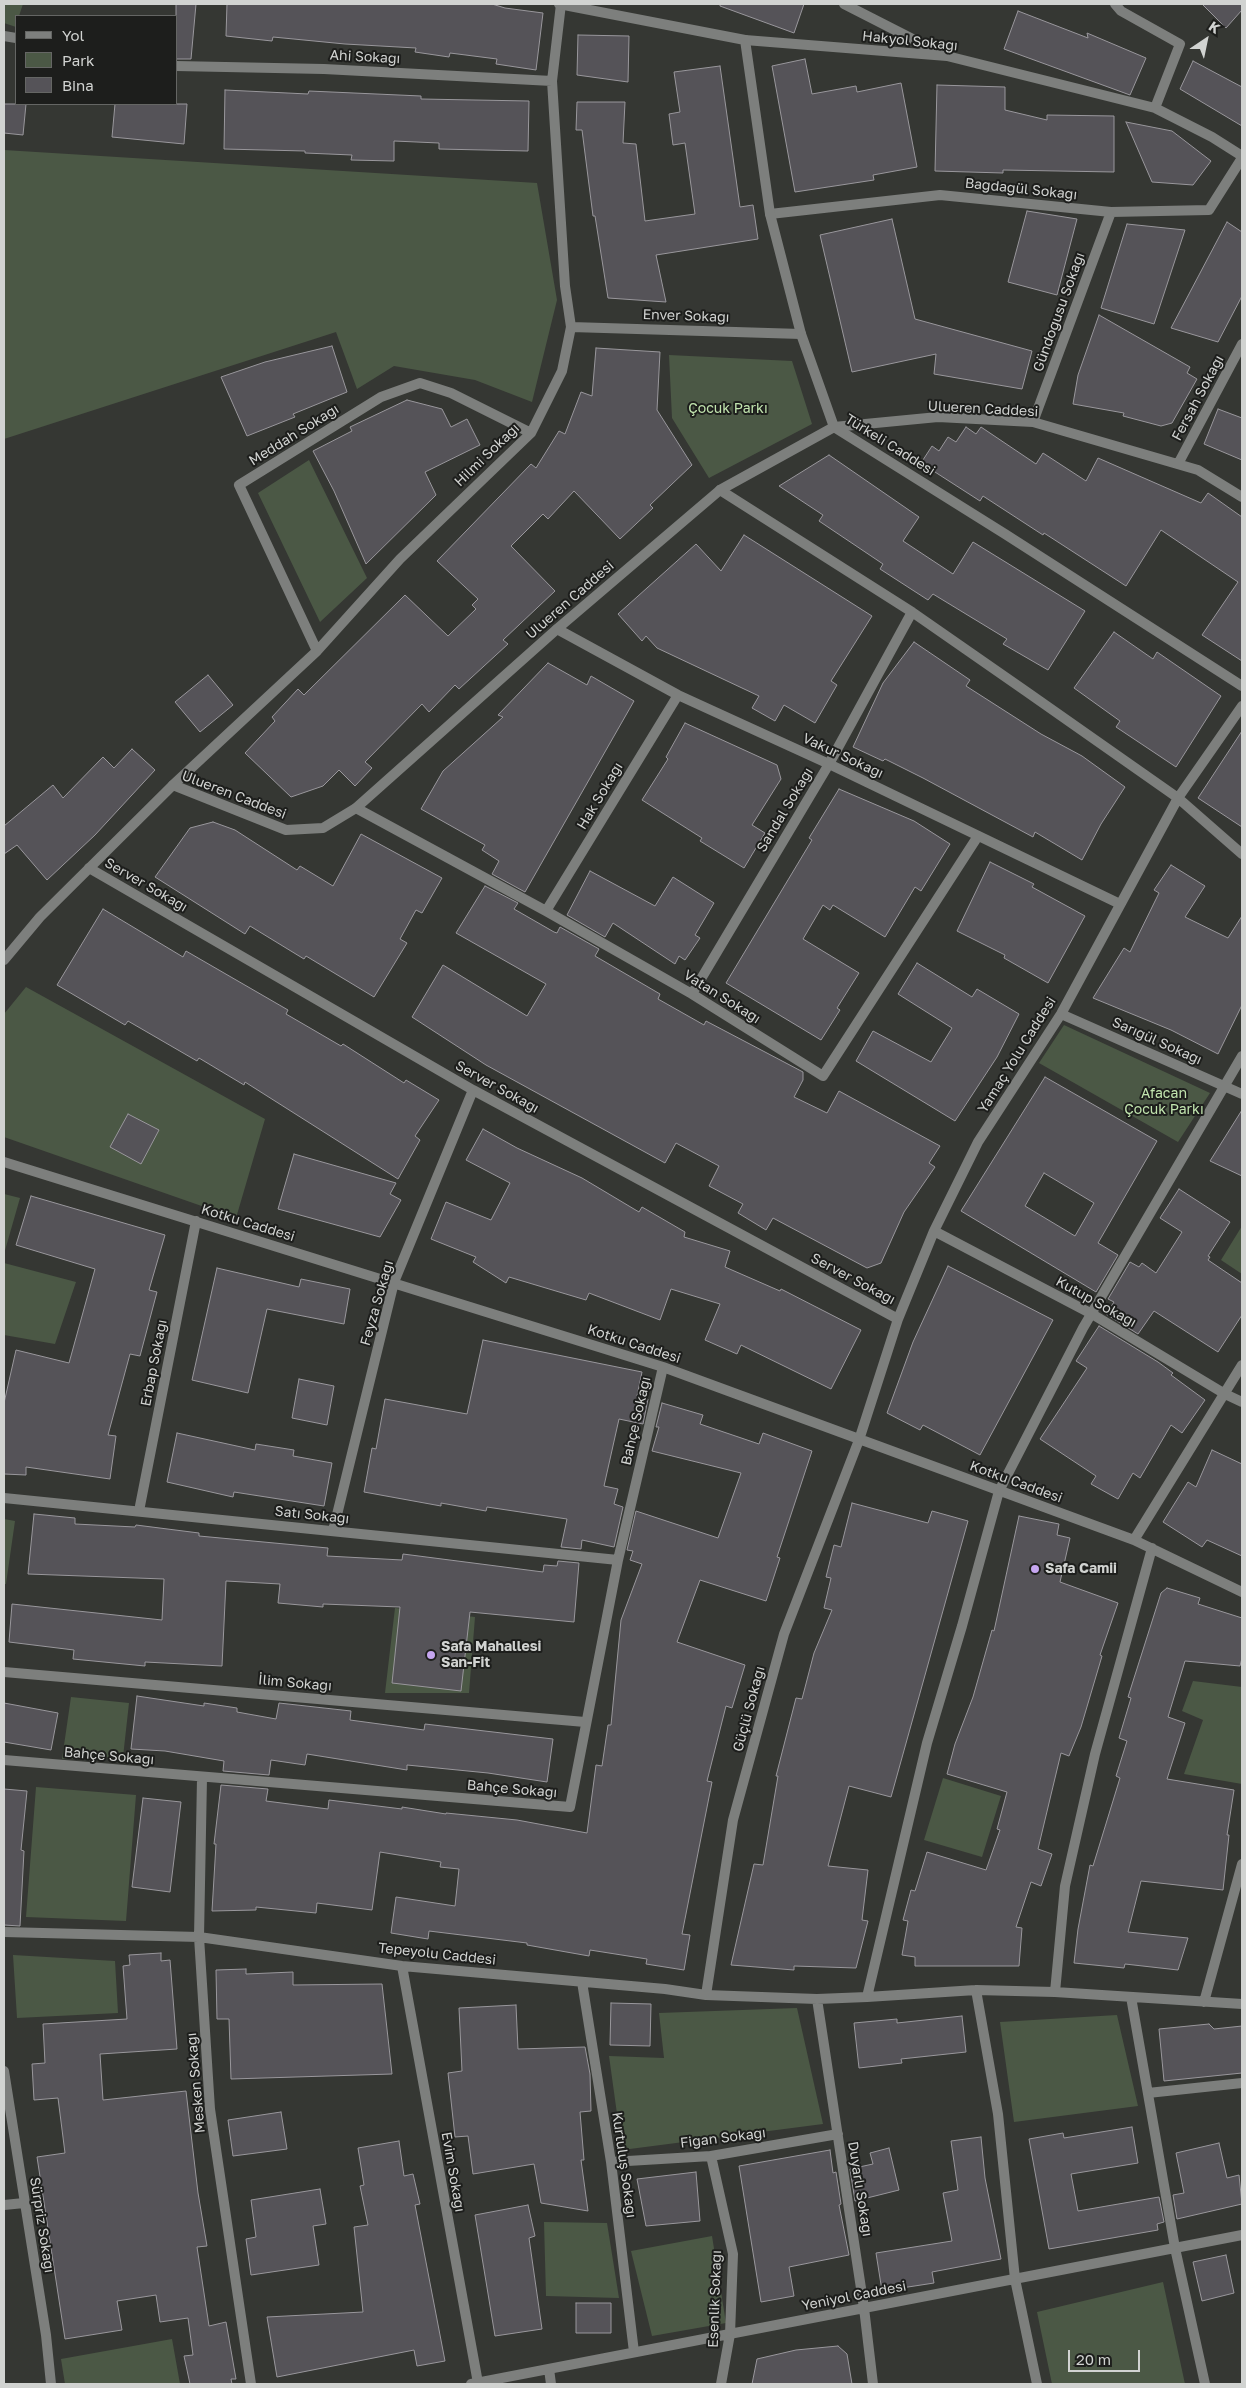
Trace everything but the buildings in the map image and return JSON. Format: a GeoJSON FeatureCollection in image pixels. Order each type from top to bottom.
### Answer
{"type":"FeatureCollection","features":[{"type":"Feature","properties":{"kind":"street","name":"Hakyol Sokağı"},"geometry":{"type":"LineString","coordinates":[[560,4],[745,40],[947,56],[1155,108],[1212,137],[1242,157]]}},
{"type":"Feature","properties":{"kind":"street","name":"Hilmi Sokağı"},"geometry":{"type":"LineString","coordinates":[[173,784],[317,651],[400,559],[531,433],[562,371],[571,326],[565,286],[552,81],[560,4]]}},
{"type":"Feature","properties":{"kind":"street"},"geometry":{"type":"LineString","coordinates":[[844,4],[947,56]]}},
{"type":"Feature","properties":{"kind":"street"},"geometry":{"type":"LineString","coordinates":[[1115,4],[1121,10],[1180,44],[1155,108]]}},
{"type":"Feature","properties":{"kind":"street","name":"Türkeli Caddesi"},"geometry":{"type":"LineString","coordinates":[[745,40],[770,214],[801,334],[834,427],[998,528],[1242,686]]}},
{"type":"Feature","properties":{"kind":"street","name":"Ahi Sokağı"},"geometry":{"type":"LineString","coordinates":[[178,66],[324,69],[552,81]]}},
{"type":"Feature","properties":{"kind":"street","name":"Bağdagül Sokağı"},"geometry":{"type":"LineString","coordinates":[[770,214],[940,195],[1110,212],[1209,210],[1242,157]]}},
{"type":"Feature","properties":{"kind":"street","name":"Gündoğusu Sokağı"},"geometry":{"type":"LineString","coordinates":[[1033,422],[1110,212]]}},
{"type":"Feature","properties":{"kind":"street","name":"Enver Sokağı"},"geometry":{"type":"LineString","coordinates":[[571,326],[801,334]]}},
{"type":"Feature","properties":{"kind":"street","name":"Fersah Sokağı"},"geometry":{"type":"LineString","coordinates":[[1178,464],[1242,344]]}},
{"type":"Feature","properties":{"kind":"street","name":"Meddah Sokağı"},"geometry":{"type":"LineString","coordinates":[[317,651],[239,485],[381,397],[420,383],[451,392],[531,433]]}},
{"type":"Feature","properties":{"kind":"street","name":"Ulueren Caddesi"},"geometry":{"type":"LineString","coordinates":[[4,960],[40,917],[173,784],[286,830],[323,828],[356,808],[557,629],[720,490],[834,427],[938,417],[1033,422],[1198,470],[1242,497]]}},
{"type":"Feature","properties":{"kind":"street"},"geometry":{"type":"LineString","coordinates":[[720,490],[912,612],[1178,798],[1242,854]]}},
{"type":"Feature","properties":{"kind":"street","name":"Sandal Sokağı"},"geometry":{"type":"LineString","coordinates":[[692,994],[829,764],[912,612]]}},
{"type":"Feature","properties":{"kind":"street","name":"Vakur Sokağı"},"geometry":{"type":"LineString","coordinates":[[557,629],[678,695],[829,764],[1120,904]]}},
{"type":"Feature","properties":{"kind":"street","name":"Hak Sokağı"},"geometry":{"type":"LineString","coordinates":[[546,911],[678,695]]}},
{"type":"Feature","properties":{"kind":"street","name":"Yamaç Yolu Caddesi"},"geometry":{"type":"LineString","coordinates":[[859,1440],[898,1318],[934,1231],[978,1142],[1061,1014],[1178,798],[1242,706]]}},
{"type":"Feature","properties":{"kind":"street","name":"Vatan Sokağı"},"geometry":{"type":"LineString","coordinates":[[356,808],[546,911],[692,994],[823,1076],[978,836]]}},
{"type":"Feature","properties":{"kind":"street","name":"Server Sokağı"},"geometry":{"type":"LineString","coordinates":[[89,868],[473,1090],[898,1318]]}},
{"type":"Feature","properties":{"kind":"street","name":"Sarıgül Sokağı"},"geometry":{"type":"LineString","coordinates":[[1061,1014],[1242,1094]]}},
{"type":"Feature","properties":{"kind":"street"},"geometry":{"type":"LineString","coordinates":[[867,1997],[927,1743],[962,1626],[999,1491],[1092,1314],[1242,1056]]}},
{"type":"Feature","properties":{"kind":"street","name":"Feyza Sokağı"},"geometry":{"type":"LineString","coordinates":[[333,1531],[394,1282],[473,1090]]}},
{"type":"Feature","properties":{"kind":"street","name":"Kotku Caddesi"},"geometry":{"type":"LineString","coordinates":[[4,1162],[663,1366],[1134,1540],[1242,1592]]}},
{"type":"Feature","properties":{"kind":"street","name":"Erbap Sokağı"},"geometry":{"type":"LineString","coordinates":[[140,1511],[196,1221]]}},
{"type":"Feature","properties":{"kind":"street","name":"Kutup Sokağı"},"geometry":{"type":"LineString","coordinates":[[934,1231],[1092,1314],[1225,1394],[1242,1402]]}},
{"type":"Feature","properties":{"kind":"street","name":"Bahçe Sokağı"},"geometry":{"type":"LineString","coordinates":[[4,1760],[202,1778],[570,1807],[618,1560],[663,1366]]}},
{"type":"Feature","properties":{"kind":"street"},"geometry":{"type":"LineString","coordinates":[[1134,1540],[1242,1366]]}},
{"type":"Feature","properties":{"kind":"street","name":"Güçlü Sokağı"},"geometry":{"type":"LineString","coordinates":[[706,1995],[732,1820],[781,1643],[859,1440]]}},
{"type":"Feature","properties":{"kind":"street","name":"Satı Sokağı"},"geometry":{"type":"LineString","coordinates":[[4,1498],[618,1560]]}},
{"type":"Feature","properties":{"kind":"street"},"geometry":{"type":"LineString","coordinates":[[1055,1992],[1065,1886],[1095,1754],[1152,1548]]}},
{"type":"Feature","properties":{"kind":"street","name":"İlim Sokağı"},"geometry":{"type":"LineString","coordinates":[[4,1672],[585,1722]]}},
{"type":"Feature","properties":{"kind":"street","name":"Mesken Sokağı"},"geometry":{"type":"LineString","coordinates":[[202,1778],[199,1937],[210,2109],[251,2384]]}},
{"type":"Feature","properties":{"kind":"street"},"geometry":{"type":"LineString","coordinates":[[1204,2002],[1242,1864]]}},
{"type":"Feature","properties":{"kind":"street","name":"Tepeyolu Caddesi"},"geometry":{"type":"LineString","coordinates":[[4,1932],[199,1937],[402,1966],[665,1989],[706,1995],[817,1999],[976,1990],[1055,1992],[1242,2004]]}},
{"type":"Feature","properties":{"kind":"street","name":"Evim Sokağı"},"geometry":{"type":"LineString","coordinates":[[402,1966],[474,2384]]}},
{"type":"Feature","properties":{"kind":"street","name":"Kurtuluş Sokağı"},"geometry":{"type":"LineString","coordinates":[[582,1982],[611,2162],[634,2352]]}},
{"type":"Feature","properties":{"kind":"street"},"geometry":{"type":"LineString","coordinates":[[976,1990],[998,2114],[1015,2279],[1037,2384]]}},
{"type":"Feature","properties":{"kind":"street"},"geometry":{"type":"LineString","coordinates":[[1131,1997],[1175,2248],[1205,2384]]}},
{"type":"Feature","properties":{"kind":"street","name":"Duyarlı Sokağı"},"geometry":{"type":"LineString","coordinates":[[817,1999],[864,2308],[872,2384]]}},
{"type":"Feature","properties":{"kind":"street","name":"Sürpriz Sokağı"},"geometry":{"type":"LineString","coordinates":[[4,2071],[46,2335],[51,2384]]}},
{"type":"Feature","properties":{"kind":"street"},"geometry":{"type":"LineString","coordinates":[[1148,2093],[1242,2083]]}},
{"type":"Feature","properties":{"kind":"street","name":"Figan Sokağı"},"geometry":{"type":"LineString","coordinates":[[611,2162],[712,2156],[838,2134]]}},
{"type":"Feature","properties":{"kind":"street","name":"Esenlik Sokağı"},"geometry":{"type":"LineString","coordinates":[[712,2156],[733,2254],[730,2334],[721,2384]]}},
{"type":"Feature","properties":{"kind":"street"},"geometry":{"type":"LineString","coordinates":[[4,2206],[24,2203]]}},
{"type":"Feature","properties":{"kind":"street","name":"Yeniyol Caddesi"},"geometry":{"type":"LineString","coordinates":[[474,2384],[1242,2235]]}},
{"type":"Feature","properties":{"kind":"street"},"geometry":{"type":"LineString","coordinates":[[549,2369],[550,2384]]}},
{"type":"Feature","properties":{"kind":"green space"},"geometry":{"type":"Polygon","coordinates":[[[4,4],[23,4],[19,15],[15,15],[15,27],[4,23],[4,4]]]}},
{"type":"Feature","properties":{"kind":"green space"},"geometry":{"type":"Polygon","coordinates":[[[4,150],[537,183],[557,300],[532,402],[475,380],[394,366],[357,389],[336,332],[4,439],[4,150]]]}},
{"type":"Feature","properties":{"kind":"green space","name":"Çocuk Parkı"},"geometry":{"type":"Polygon","coordinates":[[[669,355],[792,361],[812,424],[709,478],[672,418],[669,355]]]}},
{"type":"Feature","properties":{"kind":"green space"},"geometry":{"type":"Polygon","coordinates":[[[309,460],[367,578],[320,622],[258,493],[309,460]]]}},
{"type":"Feature","properties":{"kind":"green space"},"geometry":{"type":"Polygon","coordinates":[[[26,987],[265,1119],[236,1218],[4,1137],[4,1014],[26,987]]]}},
{"type":"Feature","properties":{"kind":"green space","name":"Afacan Çocuk Parkı"},"geometry":{"type":"Polygon","coordinates":[[[1064,1025],[1210,1093],[1178,1142],[1039,1063],[1064,1025]]]}},
{"type":"Feature","properties":{"kind":"green space"},"geometry":{"type":"Polygon","coordinates":[[[4,1194],[20,1198],[4,1254],[4,1194]]]}},
{"type":"Feature","properties":{"kind":"green space"},"geometry":{"type":"Polygon","coordinates":[[[1242,1226],[1242,1274],[1221,1260],[1242,1226]]]}},
{"type":"Feature","properties":{"kind":"green space"},"geometry":{"type":"Polygon","coordinates":[[[4,1263],[76,1282],[55,1344],[4,1335],[4,1263]]]}},
{"type":"Feature","properties":{"kind":"green space"},"geometry":{"type":"Polygon","coordinates":[[[4,1519],[15,1521],[6,1584],[4,1584],[4,1519]]]}},
{"type":"Feature","properties":{"kind":"green space","name":"Safa Mahallesi San-Fit"},"geometry":{"type":"Polygon","coordinates":[[[395,1608],[475,1617],[469,1693],[385,1693],[395,1608]]]}},
{"type":"Feature","properties":{"kind":"green space"},"geometry":{"type":"Polygon","coordinates":[[[1193,1681],[1242,1687],[1242,1784],[1184,1774],[1203,1720],[1182,1711],[1193,1681]]]}},
{"type":"Feature","properties":{"kind":"green space"},"geometry":{"type":"Polygon","coordinates":[[[71,1697],[129,1703],[123,1757],[62,1759],[71,1697]]]}},
{"type":"Feature","properties":{"kind":"green space"},"geometry":{"type":"Polygon","coordinates":[[[943,1778],[1001,1796],[982,1857],[924,1840],[943,1778]]]}},
{"type":"Feature","properties":{"kind":"green space"},"geometry":{"type":"Polygon","coordinates":[[[36,1787],[136,1795],[126,1921],[26,1917],[36,1787]]]}},
{"type":"Feature","properties":{"kind":"green space"},"geometry":{"type":"Polygon","coordinates":[[[13,1955],[115,1961],[118,2013],[17,2018],[13,1955]]]}},
{"type":"Feature","properties":{"kind":"green space"},"geometry":{"type":"Polygon","coordinates":[[[797,2008],[823,2124],[622,2150],[609,2056],[664,2058],[659,2013],[797,2008]]]}},
{"type":"Feature","properties":{"kind":"green space"},"geometry":{"type":"Polygon","coordinates":[[[1117,2015],[1138,2106],[1014,2122],[1000,2022],[1117,2015]]]}},
{"type":"Feature","properties":{"kind":"green space"},"geometry":{"type":"Polygon","coordinates":[[[544,2222],[607,2223],[619,2298],[546,2296],[544,2222]]]}},
{"type":"Feature","properties":{"kind":"green space"},"geometry":{"type":"Polygon","coordinates":[[[712,2236],[726,2323],[652,2336],[631,2251],[712,2236]]]}},
{"type":"Feature","properties":{"kind":"green space"},"geometry":{"type":"Polygon","coordinates":[[[1163,2282],[1185,2384],[1052,2384],[1037,2312],[1163,2282]]]}},
{"type":"Feature","properties":{"kind":"green space"},"geometry":{"type":"Polygon","coordinates":[[[172,2339],[180,2384],[65,2384],[61,2359],[172,2339]]]}},
{"type":"Feature","properties":{"kind":"place","name":"Safa Camii"},"geometry":{"type":"Point","coordinates":[1035,1569]}},
{"type":"Feature","properties":{"kind":"place","name":"Safa Mahallesi San-Fit"},"geometry":{"type":"Point","coordinates":[431,1655]}}]}
